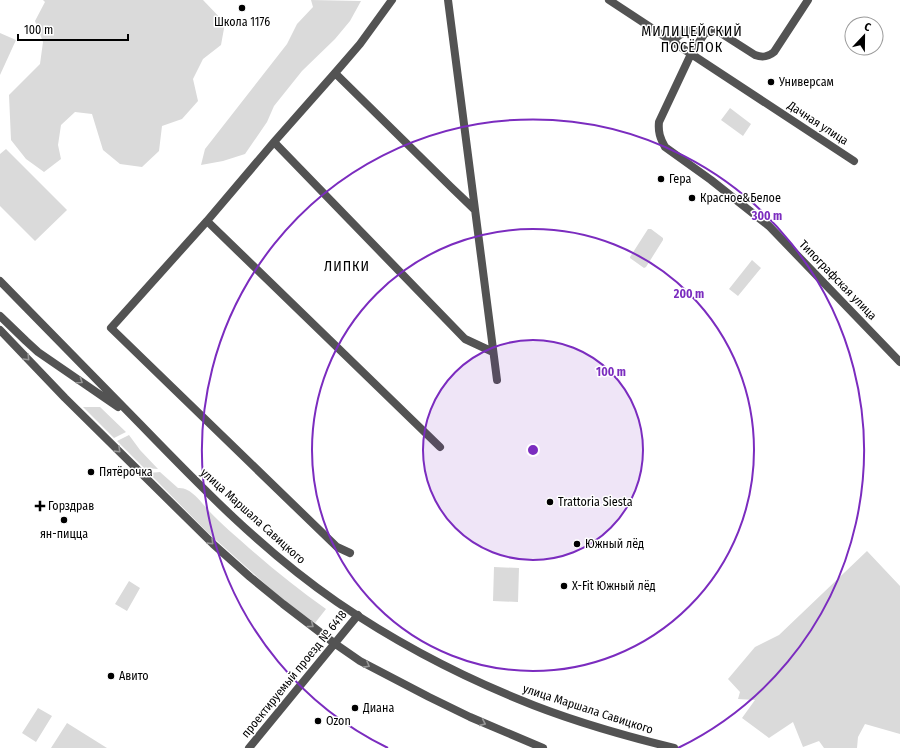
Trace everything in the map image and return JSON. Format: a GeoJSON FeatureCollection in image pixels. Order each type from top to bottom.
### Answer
{"type":"FeatureCollection","features":[{"type":"Feature","properties":{"kind":"street"},"geometry":{"type":"LineString","coordinates":[[350,553],[337,547],[112,328],[360,44],[392,0]]}},
{"type":"Feature","properties":{"kind":"street"},"geometry":{"type":"LineString","coordinates":[[448,0],[497,380]]}},
{"type":"Feature","properties":{"kind":"street","name":"Дачная улица"},"geometry":{"type":"LineString","coordinates":[[609,0],[854,161]]}},
{"type":"Feature","properties":{"kind":"street"},"geometry":{"type":"LineString","coordinates":[[673,42],[676,37],[684,33],[692,31],[705,33],[714,31],[719,32],[755,55],[760,57],[769,56],[774,52],[808,0]]}},
{"type":"Feature","properties":{"kind":"street","name":"Типографская улица"},"geometry":{"type":"LineString","coordinates":[[705,33],[691,54],[659,122],[658,129],[661,140],[665,146],[769,226],[900,362]]}},
{"type":"Feature","properties":{"kind":"street"},"geometry":{"type":"LineString","coordinates":[[335,73],[474,209]]}},
{"type":"Feature","properties":{"kind":"street"},"geometry":{"type":"LineString","coordinates":[[274,142],[465,339],[493,352]]}},
{"type":"Feature","properties":{"kind":"street"},"geometry":{"type":"LineString","coordinates":[[207,221],[440,447]]}},
{"type":"Feature","properties":{"kind":"street","name":"улица Маршала Савицкого"},"geometry":{"type":"LineString","coordinates":[[0,281],[198,484],[264,545],[337,602],[434,660],[517,699],[552,712],[631,737],[674,748]]}},
{"type":"Feature","properties":{"kind":"street"},"geometry":{"type":"LineString","coordinates":[[0,316],[38,352],[133,418]]}},
{"type":"Feature","properties":{"kind":"street"},"geometry":{"type":"LineString","coordinates":[[0,330],[65,398],[213,544],[255,582],[334,644],[360,661],[429,697],[470,717],[543,748]]}},
{"type":"Feature","properties":{"kind":"street","name":"проектируемый проезд № 6418"},"geometry":{"type":"LineString","coordinates":[[249,748],[358,615]]}},
{"type":"Feature","properties":{"kind":"shaded area"},"geometry":{"type":"Polygon","coordinates":[[[43,0],[203,0],[225,23],[221,45],[203,59],[193,79],[198,101],[182,119],[162,126],[159,151],[142,167],[120,164],[103,150],[92,114],[75,112],[61,125],[58,145],[61,159],[44,172],[26,159],[11,140],[9,95],[40,64],[43,42],[35,21],[45,2],[43,0]]]}},
{"type":"Feature","properties":{"kind":"shaded area"},"geometry":{"type":"Polygon","coordinates":[[[311,0],[361,1],[350,21],[335,39],[302,71],[274,106],[267,122],[245,154],[223,161],[201,165],[205,149],[287,44],[297,24],[313,7],[311,0]]]}},
{"type":"Feature","properties":{"kind":"shaded area"},"geometry":{"type":"Polygon","coordinates":[[[0,33],[16,40],[0,75],[0,33]]]}},
{"type":"Feature","properties":{"kind":"shaded area"},"geometry":{"type":"Polygon","coordinates":[[[730,108],[751,124],[743,136],[721,120],[730,108]]]}},
{"type":"Feature","properties":{"kind":"shaded area"},"geometry":{"type":"Polygon","coordinates":[[[6,149],[67,210],[35,241],[0,206],[0,154],[6,149]]]}},
{"type":"Feature","properties":{"kind":"shaded area"},"geometry":{"type":"Polygon","coordinates":[[[648,229],[651,229],[663,238],[663,240],[644,268],[630,257],[648,229]]]}},
{"type":"Feature","properties":{"kind":"shaded area"},"geometry":{"type":"Polygon","coordinates":[[[752,260],[761,268],[738,296],[729,289],[752,260]]]}},
{"type":"Feature","properties":{"kind":"shaded area"},"geometry":{"type":"Polygon","coordinates":[[[83,407],[100,407],[126,432],[114,438],[83,407]]]}},
{"type":"Feature","properties":{"kind":"shaded area"},"geometry":{"type":"Polygon","coordinates":[[[129,435],[140,450],[158,469],[144,468],[117,441],[129,435]]]}},
{"type":"Feature","properties":{"kind":"shaded area"},"geometry":{"type":"Polygon","coordinates":[[[160,472],[178,488],[183,488],[191,492],[218,521],[258,556],[326,609],[315,623],[282,599],[207,532],[149,473],[160,472]]]}},
{"type":"Feature","properties":{"kind":"shaded area"},"geometry":{"type":"Polygon","coordinates":[[[867,551],[900,586],[900,734],[865,724],[858,737],[857,748],[824,748],[819,741],[803,747],[793,722],[769,738],[742,718],[755,700],[738,699],[740,692],[728,679],[755,647],[779,635],[867,551]]]}},
{"type":"Feature","properties":{"kind":"shaded area"},"geometry":{"type":"Polygon","coordinates":[[[494,567],[519,568],[518,602],[493,601],[494,567]]]}},
{"type":"Feature","properties":{"kind":"shaded area"},"geometry":{"type":"Polygon","coordinates":[[[129,581],[140,588],[127,611],[115,604],[129,581]]]}},
{"type":"Feature","properties":{"kind":"shaded area"},"geometry":{"type":"Polygon","coordinates":[[[38,708],[52,716],[36,742],[22,733],[38,708]]]}},
{"type":"Feature","properties":{"kind":"shaded area"},"geometry":{"type":"Polygon","coordinates":[[[67,723],[107,748],[51,748],[67,723]]]}},
{"type":"Feature","properties":{"kind":"place","name":"Школа 1176"},"geometry":{"type":"Point","coordinates":[242,8]}},
{"type":"Feature","properties":{"kind":"place","name":"Универсам"},"geometry":{"type":"Point","coordinates":[771,82]}},
{"type":"Feature","properties":{"kind":"place","name":"Гера"},"geometry":{"type":"Point","coordinates":[661,179]}},
{"type":"Feature","properties":{"kind":"place","name":"Красное&Белое"},"geometry":{"type":"Point","coordinates":[692,198]}},
{"type":"Feature","properties":{"kind":"place","name":"Пятёрочка"},"geometry":{"type":"Point","coordinates":[91,472]}},
{"type":"Feature","properties":{"kind":"place","name":"Trattoria Siesta"},"geometry":{"type":"Point","coordinates":[550,502]}},
{"type":"Feature","properties":{"kind":"place","name":"Горздрав"},"geometry":{"type":"Point","coordinates":[40,506]}},
{"type":"Feature","properties":{"kind":"place","name":"ян-пицца"},"geometry":{"type":"Point","coordinates":[64,520]}},
{"type":"Feature","properties":{"kind":"place","name":"Южный лёд"},"geometry":{"type":"Point","coordinates":[577,544]}},
{"type":"Feature","properties":{"kind":"place","name":"X-Fit Южный лёд"},"geometry":{"type":"Point","coordinates":[564,586]}},
{"type":"Feature","properties":{"kind":"place","name":"Авито"},"geometry":{"type":"Point","coordinates":[111,676]}},
{"type":"Feature","properties":{"kind":"place","name":"Диана"},"geometry":{"type":"Point","coordinates":[355,708]}},
{"type":"Feature","properties":{"kind":"place","name":"Ozon"},"geometry":{"type":"Point","coordinates":[318,721]}},
{"type":"Feature","properties":{"kind":"district","name":"МИЛИЦЕЙСКИЙ ПОСЁЛОК"},"geometry":{"type":"Point","coordinates":[692,40]}},
{"type":"Feature","properties":{"kind":"district","name":"ЛИПКИ"},"geometry":{"type":"Point","coordinates":[347,266]}}]}
